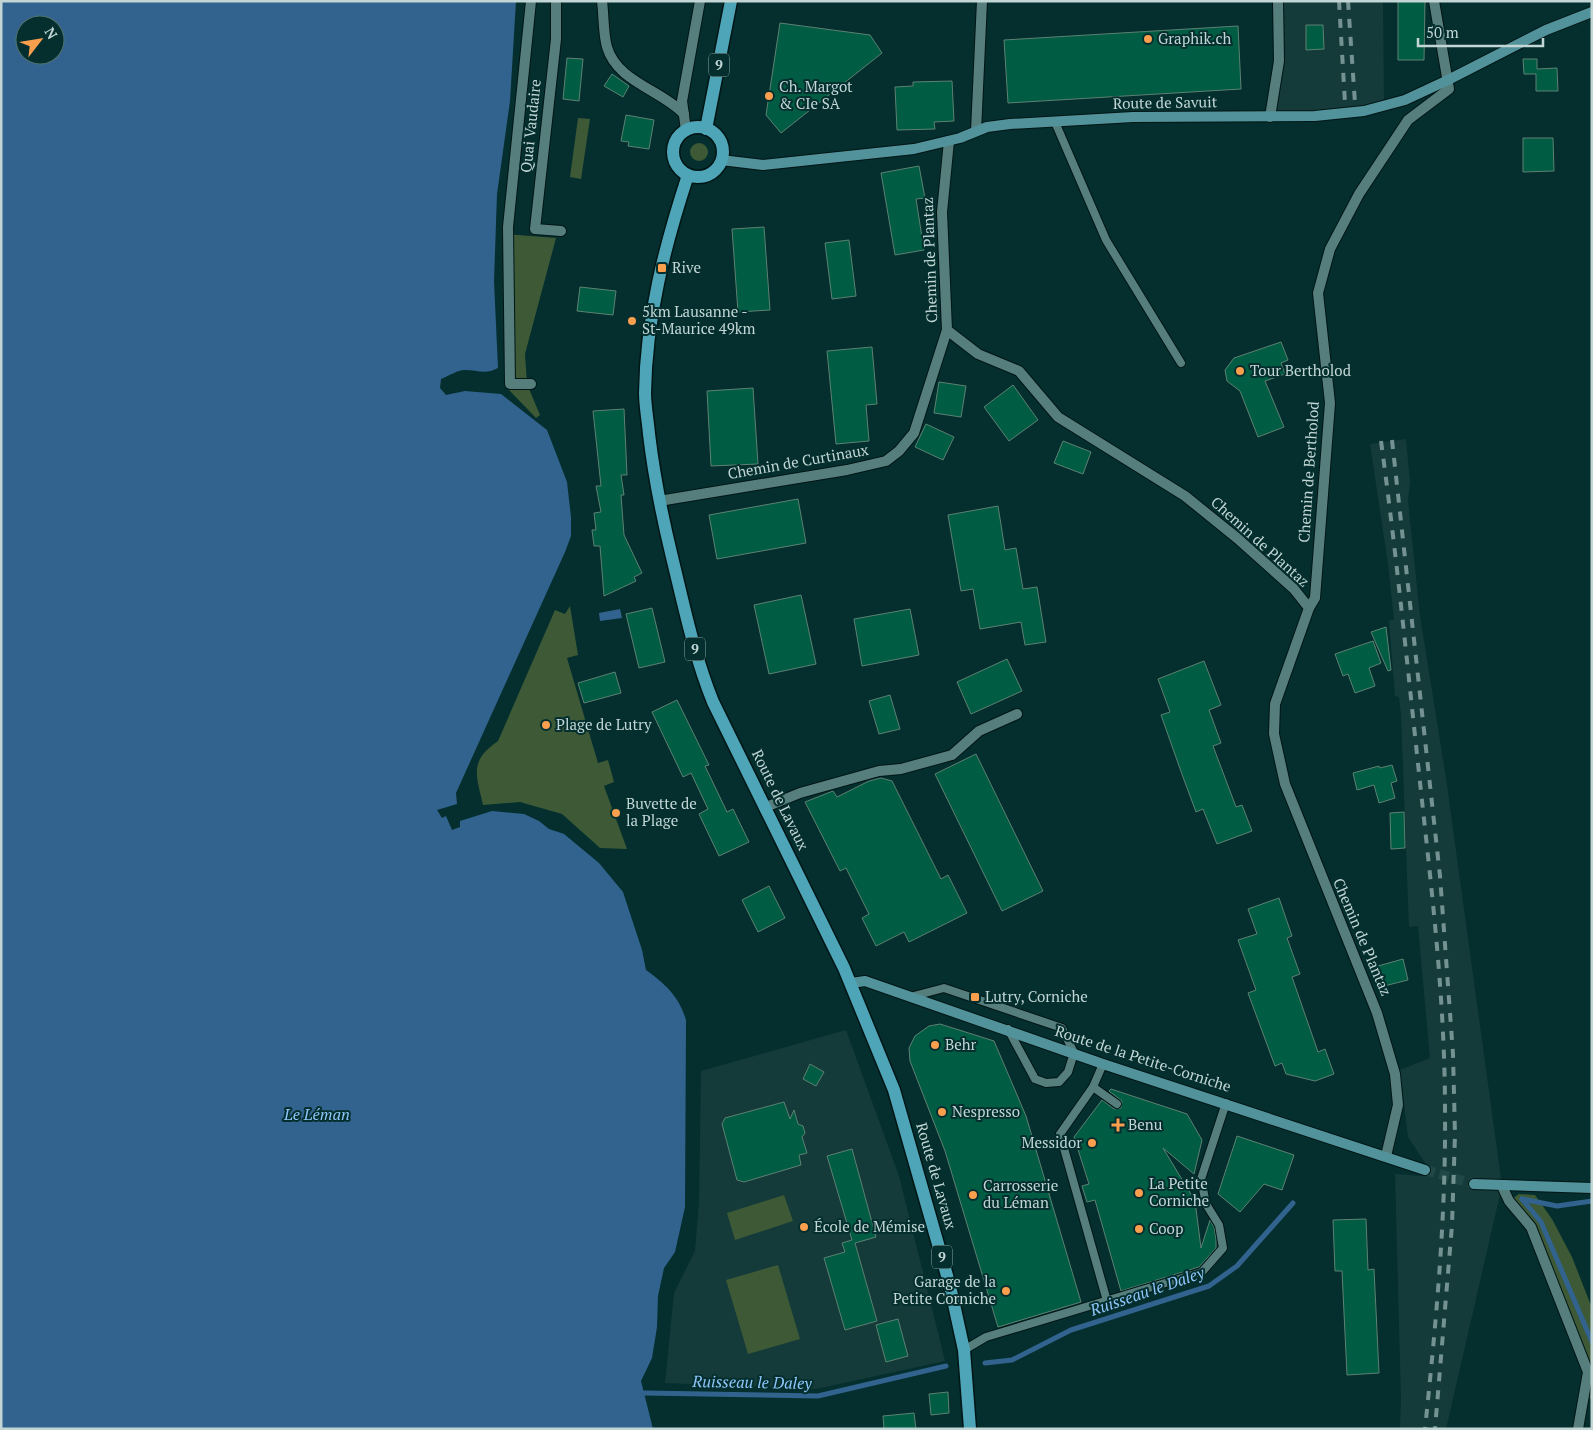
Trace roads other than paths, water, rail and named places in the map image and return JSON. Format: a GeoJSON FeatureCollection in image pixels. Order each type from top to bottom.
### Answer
{"type":"FeatureCollection","features":[{"type":"Feature","properties":{"kind":"main road","name":"9"},"geometry":{"type":"LineString","coordinates":[[706,129],[731,1]]}},
{"type":"Feature","properties":{"kind":"main road"},"geometry":{"type":"LineString","coordinates":[[700,127],[706,129],[718,138],[722,152],[721,160],[717,167],[704,176],[688,175],[676,164],[674,157],[675,141],[686,130],[700,127]]}},
{"type":"Feature","properties":{"kind":"main road","name":"Route de Lavaux"},"geometry":{"type":"LineString","coordinates":[[688,175],[669,233],[652,321],[646,384],[646,404],[659,501],[702,676],[850,983],[894,1090],[950,1286],[964,1350],[970,1429]]}},
{"type":"Feature","properties":{"kind":"street"},"geometry":{"type":"LineString","coordinates":[[531,1],[508,244],[510,384],[531,384]]}},
{"type":"Feature","properties":{"kind":"street","name":"Quai Vaudaire"},"geometry":{"type":"LineString","coordinates":[[556,1],[556,39],[536,229],[561,231]]}},
{"type":"Feature","properties":{"kind":"street"},"geometry":{"type":"LineString","coordinates":[[602,1],[607,48],[614,60],[625,74],[675,105],[684,114]]}},
{"type":"Feature","properties":{"kind":"street"},"geometry":{"type":"LineString","coordinates":[[686,130],[682,101],[700,1]]}},
{"type":"Feature","properties":{"kind":"street"},"geometry":{"type":"LineString","coordinates":[[976,131],[982,1]]}},
{"type":"Feature","properties":{"kind":"street"},"geometry":{"type":"LineString","coordinates":[[1270,117],[1279,61],[1278,1]]}},
{"type":"Feature","properties":{"kind":"street"},"geometry":{"type":"LineString","coordinates":[[1434,1],[1448,80]]}},
{"type":"Feature","properties":{"kind":"street","name":"Route de Savuit"},"geometry":{"type":"LineString","coordinates":[[721,160],[764,165],[914,149],[949,142],[976,131],[1002,124],[1133,117],[1315,116],[1364,111],[1405,100],[1546,30],[1592,12]]}},
{"type":"Feature","properties":{"kind":"street","name":"Chemin de Bertholod"},"geometry":{"type":"LineString","coordinates":[[1309,608],[1315,598],[1330,403],[1318,293],[1330,249],[1360,194],[1408,120],[1449,89],[1448,80]]}},
{"type":"Feature","properties":{"kind":"street","name":"Chemin de Plantaz"},"geometry":{"type":"LineString","coordinates":[[949,142],[942,212],[947,330],[978,354],[1019,371],[1058,418],[1185,496],[1237,538],[1294,589],[1309,608],[1276,704],[1274,734],[1285,784],[1378,1012],[1395,1074],[1398,1105],[1386,1156]]}},
{"type":"Feature","properties":{"kind":"street","name":"Chemin de Curtinaux"},"geometry":{"type":"LineString","coordinates":[[659,501],[847,470],[886,461],[899,451],[914,433],[947,330]]}},
{"type":"Feature","properties":{"kind":"street"},"geometry":{"type":"LineString","coordinates":[[766,807],[800,793],[879,771],[901,769],[952,755],[979,731],[1018,714]]}},
{"type":"Feature","properties":{"kind":"street","name":"Route de la Petite-Corniche"},"geometry":{"type":"LineString","coordinates":[[850,983],[865,981],[1103,1064],[1425,1170]]}},
{"type":"Feature","properties":{"kind":"street"},"geometry":{"type":"LineString","coordinates":[[1474,1184],[1592,1188]]}},
{"type":"Feature","properties":{"kind":"street"},"geometry":{"type":"LineString","coordinates":[[1502,1186],[1509,1200],[1531,1227],[1588,1372],[1578,1429]]}},
{"type":"Feature","properties":{"kind":"lane"},"geometry":{"type":"LineString","coordinates":[[1055,122],[1106,240],[1181,363]]}},
{"type":"Feature","properties":{"kind":"lane"},"geometry":{"type":"LineString","coordinates":[[910,996],[944,988],[1062,1028],[1074,1053],[1068,1072],[1059,1082],[1046,1083],[1035,1079],[1008,1030]]}},
{"type":"Feature","properties":{"kind":"lane"},"geometry":{"type":"LineString","coordinates":[[1103,1064],[1093,1087],[1060,1134],[1107,1301]]}},
{"type":"Feature","properties":{"kind":"lane"},"geometry":{"type":"LineString","coordinates":[[1093,1087],[1117,1104]]}},
{"type":"Feature","properties":{"kind":"lane"},"geometry":{"type":"LineString","coordinates":[[964,1350],[986,1337],[1202,1272],[1224,1248],[1219,1225],[1206,1204],[1201,1179],[1226,1103]]}},
{"type":"Feature","properties":{"kind":"water","name":"Le Léman"},"geometry":{"type":"Polygon","coordinates":[[[1,1],[516,1],[510,101],[497,194],[494,281],[498,368],[485,372],[459,371],[441,379],[440,388],[446,395],[465,391],[501,394],[547,430],[567,482],[571,536],[456,793],[457,804],[437,810],[442,818],[446,816],[452,830],[460,827],[460,821],[492,811],[524,814],[539,821],[549,829],[564,834],[599,863],[623,892],[642,950],[646,970],[671,991],[686,1020],[685,1207],[675,1252],[664,1268],[658,1296],[657,1327],[652,1358],[641,1381],[653,1429],[1,1429],[1,1]]]}},
{"type":"Feature","properties":{"kind":"water"},"geometry":{"type":"Polygon","coordinates":[[[620,609],[622,618],[600,621],[599,613],[620,609]]]}},
{"type":"Feature","properties":{"kind":"waterway"},"geometry":{"type":"LineString","coordinates":[[1522,1199],[1541,1222],[1592,1342]]}},
{"type":"Feature","properties":{"kind":"waterway"},"geometry":{"type":"LineString","coordinates":[[1522,1199],[1557,1206],[1592,1201]]}},
{"type":"Feature","properties":{"kind":"waterway","name":"Ruisseau le Daley"},"geometry":{"type":"LineString","coordinates":[[985,1363],[1012,1360],[1071,1330],[1209,1286],[1237,1266],[1293,1203]]}},
{"type":"Feature","properties":{"kind":"waterway","name":"Ruisseau le Daley"},"geometry":{"type":"LineString","coordinates":[[644,1393],[818,1396],[946,1366]]}},
{"type":"Feature","properties":{"kind":"tunnel"},"geometry":{"type":"LineString","coordinates":[[1425,1170],[1474,1184]]}},
{"type":"Feature","properties":{"kind":"railway"},"geometry":{"type":"LineString","coordinates":[[1339,1],[1345,103]]}},
{"type":"Feature","properties":{"kind":"railway"},"geometry":{"type":"LineString","coordinates":[[1348,1],[1355,103]]}},
{"type":"Feature","properties":{"kind":"railway"},"geometry":{"type":"LineString","coordinates":[[1392,440],[1440,876],[1453,1054],[1455,1135],[1452,1225],[1435,1429]]}},
{"type":"Feature","properties":{"kind":"railway"},"geometry":{"type":"LineString","coordinates":[[1381,441],[1428,857],[1443,1026],[1444,1190],[1436,1310],[1425,1429]]}},
{"type":"Feature","properties":{"kind":"place","name":"Graphik.ch"},"geometry":{"type":"Point","coordinates":[1148,39]}},
{"type":"Feature","properties":{"kind":"place","name":"Ch. Margot & CIe SA"},"geometry":{"type":"Point","coordinates":[769,96]}},
{"type":"Feature","properties":{"kind":"place","name":"Rive"},"geometry":{"type":"Point","coordinates":[662,268]}},
{"type":"Feature","properties":{"kind":"place","name":"5km Lausanne - St-Maurice 49km"},"geometry":{"type":"Point","coordinates":[632,321]}},
{"type":"Feature","properties":{"kind":"place","name":"Tour Bertholod"},"geometry":{"type":"Point","coordinates":[1240,371]}},
{"type":"Feature","properties":{"kind":"place","name":"Plage de Lutry"},"geometry":{"type":"Point","coordinates":[546,725]}},
{"type":"Feature","properties":{"kind":"place","name":"Buvette de la Plage"},"geometry":{"type":"Point","coordinates":[616,813]}},
{"type":"Feature","properties":{"kind":"place","name":"Lutry, Corniche"},"geometry":{"type":"Point","coordinates":[975,997]}},
{"type":"Feature","properties":{"kind":"place","name":"Behr"},"geometry":{"type":"Point","coordinates":[935,1045]}},
{"type":"Feature","properties":{"kind":"place","name":"Nespresso"},"geometry":{"type":"Point","coordinates":[942,1112]}},
{"type":"Feature","properties":{"kind":"place","name":"Benu"},"geometry":{"type":"Point","coordinates":[1118,1125]}},
{"type":"Feature","properties":{"kind":"place","name":"Messidor"},"geometry":{"type":"Point","coordinates":[1092,1143]}},
{"type":"Feature","properties":{"kind":"place","name":"La Petite Corniche"},"geometry":{"type":"Point","coordinates":[1139,1193]}},
{"type":"Feature","properties":{"kind":"place","name":"Carrosserie du Léman"},"geometry":{"type":"Point","coordinates":[973,1195]}},
{"type":"Feature","properties":{"kind":"place","name":"École de Mémise"},"geometry":{"type":"Point","coordinates":[804,1227]}},
{"type":"Feature","properties":{"kind":"place","name":"Coop"},"geometry":{"type":"Point","coordinates":[1139,1229]}},
{"type":"Feature","properties":{"kind":"place","name":"Garage de la Petite Corniche"},"geometry":{"type":"Point","coordinates":[1006,1291]}}]}
